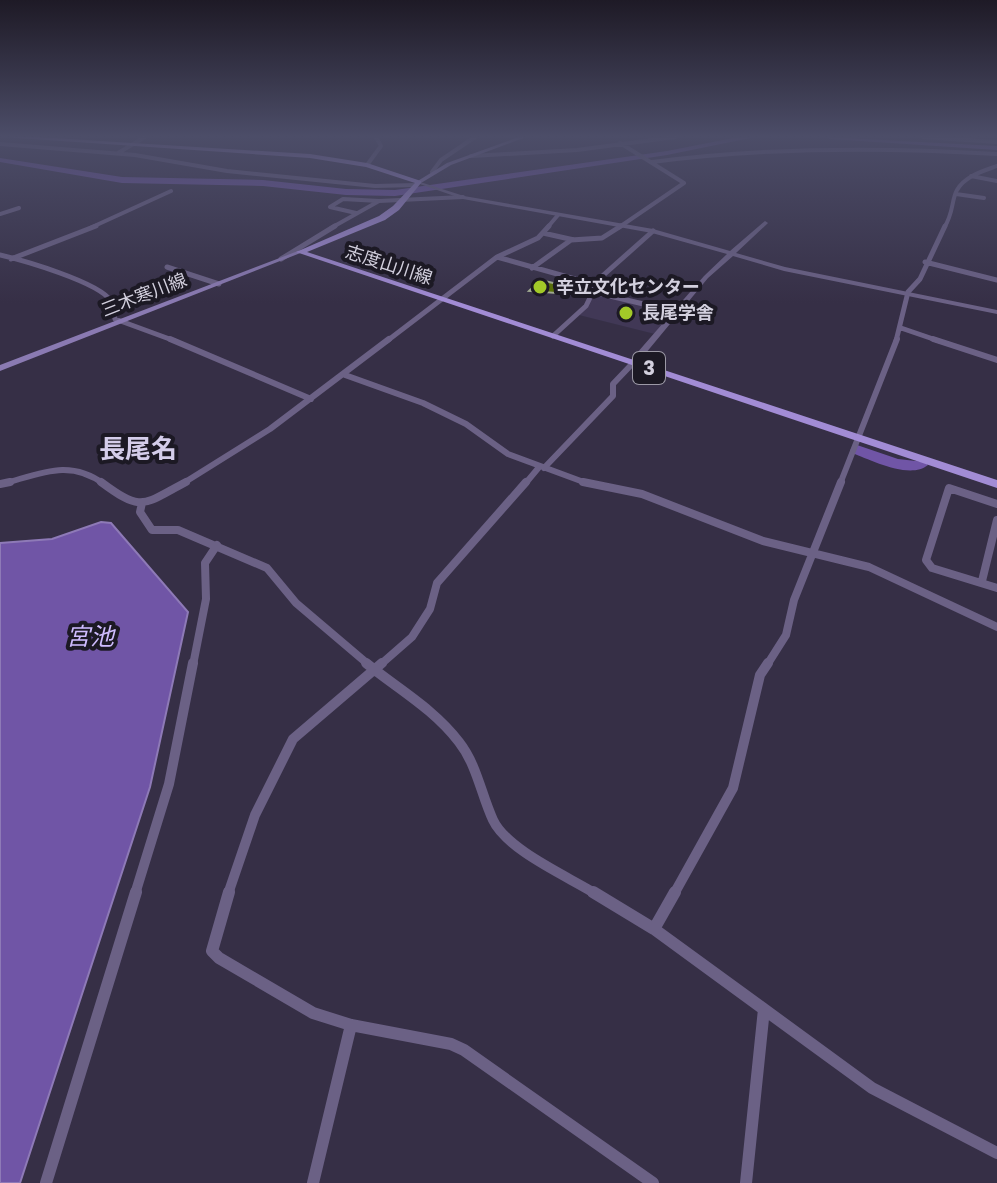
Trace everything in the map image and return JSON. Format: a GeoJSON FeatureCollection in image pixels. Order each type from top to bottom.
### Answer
{"type":"FeatureCollection","features":[{"type":"Feature","properties":{"kind":"main road","name":"志度山川線"},"geometry":{"type":"LineString","coordinates":[[300,252],[373,223],[412,192]]}},
{"type":"Feature","properties":{"kind":"main road","name":"志度山川線"},"geometry":{"type":"LineString","coordinates":[[300,252],[997,484]]}},
{"type":"Feature","properties":{"kind":"main road","name":"三木寒川線"},"geometry":{"type":"LineString","coordinates":[[0,368],[300,252]]}},
{"type":"Feature","properties":{"kind":"street"},"geometry":{"type":"LineString","coordinates":[[10,259],[155,202],[169,192]]}},
{"type":"Feature","properties":{"kind":"street"},"geometry":{"type":"LineString","coordinates":[[445,192],[653,231],[797,272],[997,312]]}},
{"type":"Feature","properties":{"kind":"street"},"geometry":{"type":"LineString","coordinates":[[543,233],[574,240],[602,238],[670,192]]}},
{"type":"Feature","properties":{"kind":"street"},"geometry":{"type":"LineString","coordinates":[[654,929],[733,788],[760,675],[786,635],[794,600],[901,328],[909,294],[920,279],[925,262],[953,213],[956,194],[984,198]]}},
{"type":"Feature","properties":{"kind":"street"},"geometry":{"type":"LineString","coordinates":[[356,213],[330,207],[343,199],[379,201],[463,197]]}},
{"type":"Feature","properties":{"kind":"street"},"geometry":{"type":"LineString","coordinates":[[281,259],[296,247],[379,201]]}},
{"type":"Feature","properties":{"kind":"street"},"geometry":{"type":"LineString","coordinates":[[0,214],[19,208]]}},
{"type":"Feature","properties":{"kind":"street"},"geometry":{"type":"LineString","coordinates":[[336,217],[347,211]]}},
{"type":"Feature","properties":{"kind":"street"},"geometry":{"type":"LineString","coordinates":[[0,484],[49,471],[80,470],[88,472],[127,501],[142,503],[208,470],[311,399],[345,375],[371,350],[497,257],[528,244],[543,233],[558,215]]}},
{"type":"Feature","properties":{"kind":"street"},"geometry":{"type":"LineString","coordinates":[[653,1183],[464,1050],[451,1044],[351,1025],[313,1013],[212,951],[238,856],[281,757],[307,724],[375,670],[422,625],[437,583],[542,467],[613,396],[613,384],[706,277],[765,223]]}},
{"type":"Feature","properties":{"kind":"street"},"geometry":{"type":"LineString","coordinates":[[553,336],[586,306],[599,279],[653,231]]}},
{"type":"Feature","properties":{"kind":"street"},"geometry":{"type":"LineString","coordinates":[[532,268],[574,240]]}},
{"type":"Feature","properties":{"kind":"street"},"geometry":{"type":"LineString","coordinates":[[0,255],[33,262],[101,292],[111,301],[115,319],[146,328],[311,399]]}},
{"type":"Feature","properties":{"kind":"street"},"geometry":{"type":"LineString","coordinates":[[497,257],[575,279],[593,292],[677,312]]}},
{"type":"Feature","properties":{"kind":"street"},"geometry":{"type":"LineString","coordinates":[[925,262],[997,280]]}},
{"type":"Feature","properties":{"kind":"street"},"geometry":{"type":"LineString","coordinates":[[167,267],[219,284]]}},
{"type":"Feature","properties":{"kind":"street"},"geometry":{"type":"LineString","coordinates":[[901,328],[997,360]]}},
{"type":"Feature","properties":{"kind":"street"},"geometry":{"type":"LineString","coordinates":[[345,375],[423,403],[466,424],[508,454],[590,484],[618,487],[755,538],[869,567],[997,627]]}},
{"type":"Feature","properties":{"kind":"street"},"geometry":{"type":"LineString","coordinates":[[997,504],[949,488],[926,560],[932,568],[997,588]]}},
{"type":"Feature","properties":{"kind":"street"},"geometry":{"type":"LineString","coordinates":[[142,503],[140,512],[152,530],[178,530],[267,568],[296,603],[375,670],[429,710],[461,744],[503,834],[517,846],[654,929],[872,1088],[997,1153]]}},
{"type":"Feature","properties":{"kind":"street"},"geometry":{"type":"LineString","coordinates":[[982,581],[997,520]]}},
{"type":"Feature","properties":{"kind":"street"},"geometry":{"type":"LineString","coordinates":[[46,1183],[169,784],[206,599],[205,563],[217,545]]}},
{"type":"Feature","properties":{"kind":"street"},"geometry":{"type":"LineString","coordinates":[[746,1183],[764,1009]]}},
{"type":"Feature","properties":{"kind":"street"},"geometry":{"type":"LineString","coordinates":[[313,1183],[351,1025]]}},
{"type":"Feature","properties":{"kind":"shaded area","name":"長尾学舎"},"geometry":{"type":"Polygon","coordinates":[[[593,294],[672,312],[655,334],[579,315],[593,294]]]}},
{"type":"Feature","properties":{"kind":"water","name":"宮池"},"geometry":{"type":"Polygon","coordinates":[[[101,522],[111,523],[188,612],[150,787],[20,1183],[0,1183],[0,543],[52,539],[101,522]]]}},
{"type":"Feature","properties":{"kind":"building","name":"辛立文化センター"},"geometry":{"type":"Polygon","coordinates":[[[540,280],[571,287],[570,294],[529,291],[540,280]]]}},
{"type":"Feature","properties":{"kind":"waterway"},"geometry":{"type":"LineString","coordinates":[[356,192],[400,192]]}},
{"type":"Feature","properties":{"kind":"waterway"},"geometry":{"type":"LineString","coordinates":[[857,450],[897,464],[920,465]]}},
{"type":"Feature","properties":{"kind":"place","name":"辛立文化センター"},"geometry":{"type":"Point","coordinates":[540,287]}},
{"type":"Feature","properties":{"kind":"place","name":"長尾学舎"},"geometry":{"type":"Point","coordinates":[626,313]}},
{"type":"Feature","properties":{"kind":"district","name":"長尾名"},"geometry":{"type":"Point","coordinates":[138,449]}}]}
